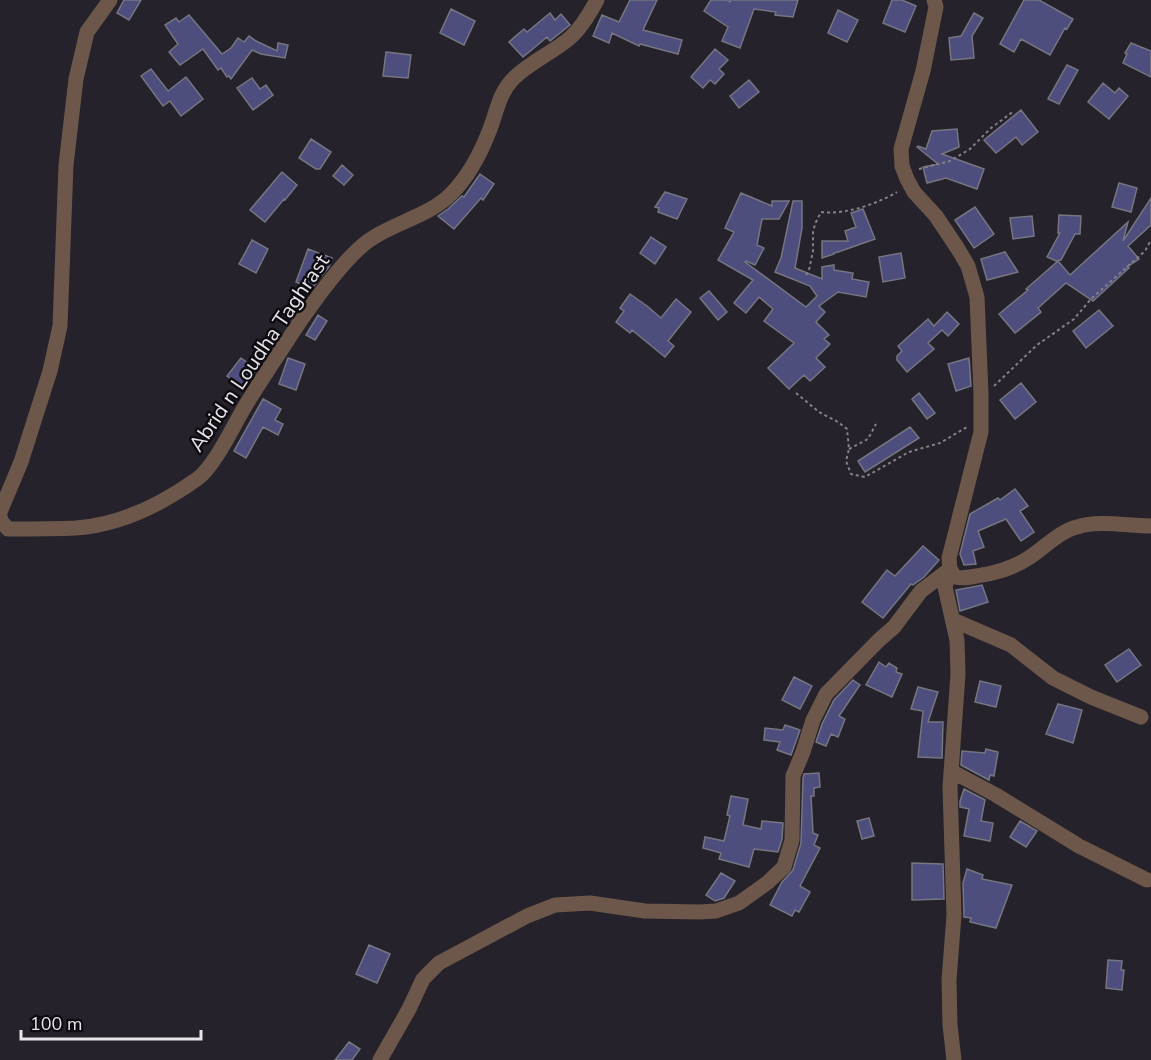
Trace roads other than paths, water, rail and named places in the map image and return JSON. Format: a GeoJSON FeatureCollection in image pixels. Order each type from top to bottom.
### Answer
{"type":"FeatureCollection","features":[{"type":"Feature","properties":{"kind":"street","name":"Abrid n Loudha Taghrast"},"geometry":{"type":"LineString","coordinates":[[110,0],[87,32],[76,80],[66,165],[60,326],[50,371],[21,462],[0,514],[8,529],[77,528],[109,522],[159,502],[200,477],[218,453],[245,406],[303,319],[350,256],[389,228],[436,207],[451,194],[469,173],[491,126],[498,100],[511,81],[525,68],[572,36],[588,17],[597,0]]}},
{"type":"Feature","properties":{"kind":"street"},"geometry":{"type":"LineString","coordinates":[[934,0],[936,7],[924,71],[901,149],[902,166],[915,192],[936,216],[968,266],[977,297],[981,393],[981,432],[949,558],[950,569],[945,586],[957,640],[958,674],[950,787],[954,915],[949,980],[950,1025],[954,1060]]}},
{"type":"Feature","properties":{"kind":"street"},"geometry":{"type":"LineString","coordinates":[[950,569],[955,577],[965,579],[1014,567],[1075,527],[1100,524],[1151,526]]}},
{"type":"Feature","properties":{"kind":"street"},"geometry":{"type":"LineString","coordinates":[[380,1060],[409,1010],[423,979],[439,963],[527,916],[555,905],[590,903],[645,911],[716,910],[739,903],[766,883],[784,867],[787,858],[792,840],[793,776],[813,720],[826,694],[894,627],[921,591],[950,569]]}},
{"type":"Feature","properties":{"kind":"street"},"geometry":{"type":"LineString","coordinates":[[953,620],[1011,645],[1053,678],[1091,697],[1141,717]]}},
{"type":"Feature","properties":{"kind":"street"},"geometry":{"type":"LineString","coordinates":[[951,771],[996,795],[1079,846],[1147,880]]}}]}
